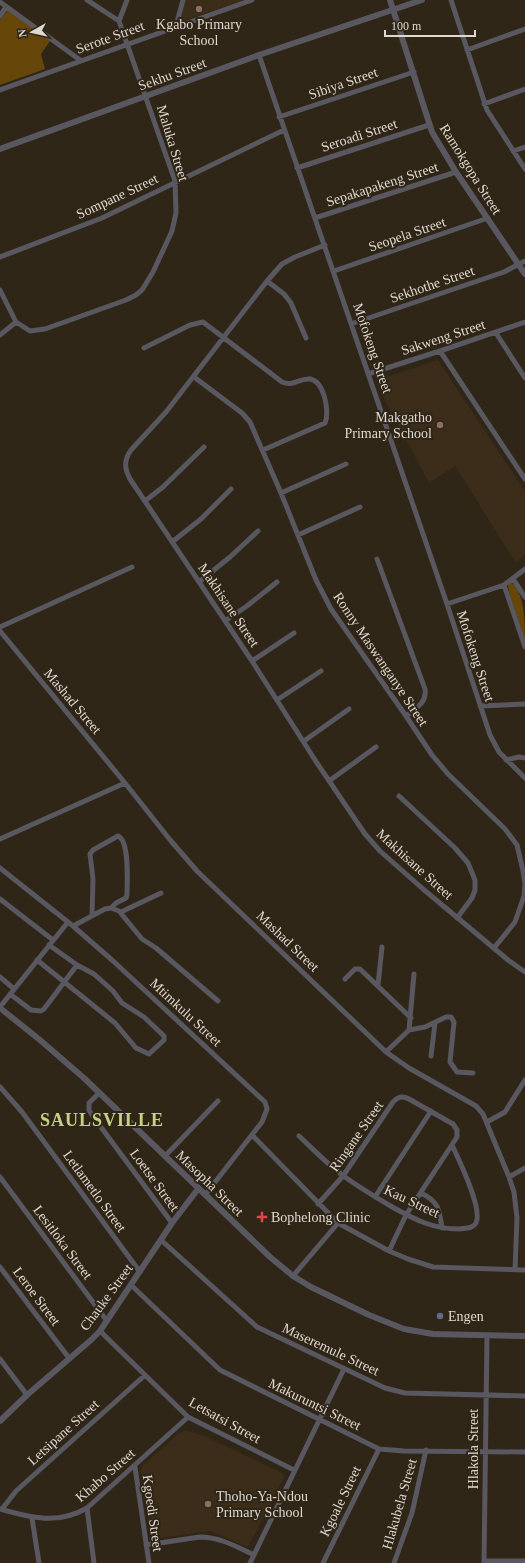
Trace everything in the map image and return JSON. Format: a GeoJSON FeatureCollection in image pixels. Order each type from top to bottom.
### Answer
{"type":"FeatureCollection","features":[{"type":"Feature","properties":{"kind":"street"},"geometry":{"type":"LineString","coordinates":[[87,0],[119,21],[127,0]]}},
{"type":"Feature","properties":{"kind":"street"},"geometry":{"type":"LineString","coordinates":[[176,26],[183,0]]}},
{"type":"Feature","properties":{"kind":"street","name":"Serote Street"},"geometry":{"type":"LineString","coordinates":[[0,90],[80,60],[252,0]]}},
{"type":"Feature","properties":{"kind":"street","name":"Ramokgopa Street"},"geometry":{"type":"LineString","coordinates":[[390,0],[414,72],[429,125],[456,172],[525,274]]}},
{"type":"Feature","properties":{"kind":"street","name":"Sekhu Street"},"geometry":{"type":"LineString","coordinates":[[0,149],[259,55],[422,0]]}},
{"type":"Feature","properties":{"kind":"street"},"geometry":{"type":"LineString","coordinates":[[450,0],[489,116],[525,169]]}},
{"type":"Feature","properties":{"kind":"street"},"geometry":{"type":"LineString","coordinates":[[0,2],[80,60]]}},
{"type":"Feature","properties":{"kind":"street"},"geometry":{"type":"LineString","coordinates":[[0,16],[6,7]]}},
{"type":"Feature","properties":{"kind":"street","name":"Maluka Street"},"geometry":{"type":"LineString","coordinates":[[16,322],[30,331],[40,330],[126,300],[140,293],[153,272],[174,226],[176,213],[175,182],[159,131],[119,21]]}},
{"type":"Feature","properties":{"kind":"street"},"geometry":{"type":"LineString","coordinates":[[467,50],[525,29]]}},
{"type":"Feature","properties":{"kind":"street","name":"Mofokeng Street"},"geometry":{"type":"LineString","coordinates":[[259,55],[447,604],[480,706],[494,744],[506,760],[525,778]]}},
{"type":"Feature","properties":{"kind":"street","name":"Sibiya Street"},"geometry":{"type":"LineString","coordinates":[[280,117],[414,72]]}},
{"type":"Feature","properties":{"kind":"street"},"geometry":{"type":"LineString","coordinates":[[484,104],[525,89]]}},
{"type":"Feature","properties":{"kind":"street","name":"Seroadi Street"},"geometry":{"type":"LineString","coordinates":[[297,168],[429,125]]}},
{"type":"Feature","properties":{"kind":"street","name":"Sompane Street"},"geometry":{"type":"LineString","coordinates":[[0,257],[102,218],[284,130]]}},
{"type":"Feature","properties":{"kind":"street"},"geometry":{"type":"LineString","coordinates":[[513,151],[525,147]]}},
{"type":"Feature","properties":{"kind":"street","name":"Sepakapakeng Street"},"geometry":{"type":"LineString","coordinates":[[315,218],[456,172]]}},
{"type":"Feature","properties":{"kind":"street","name":"Seopela Street"},"geometry":{"type":"LineString","coordinates":[[334,272],[488,218]]}},
{"type":"Feature","properties":{"kind":"street","name":"Makhisane Street"},"geometry":{"type":"LineString","coordinates":[[325,245],[286,261],[267,281],[166,412],[134,446],[126,457],[125,468],[145,501],[252,661],[359,827],[380,851],[508,960],[525,972]]}},
{"type":"Feature","properties":{"kind":"street","name":"Sekhothe Street"},"geometry":{"type":"LineString","coordinates":[[351,324],[504,272],[525,261]]}},
{"type":"Feature","properties":{"kind":"street"},"geometry":{"type":"LineString","coordinates":[[267,281],[284,294],[291,303],[306,338]]}},
{"type":"Feature","properties":{"kind":"street"},"geometry":{"type":"LineString","coordinates":[[0,290],[16,322],[0,335]]}},
{"type":"Feature","properties":{"kind":"street"},"geometry":{"type":"LineString","coordinates":[[144,348],[190,325],[203,322],[282,382],[290,384],[311,379],[318,384],[324,396],[327,412],[325,423],[263,450]]}},
{"type":"Feature","properties":{"kind":"street","name":"Sakweng Street"},"geometry":{"type":"LineString","coordinates":[[368,374],[440,352],[525,322]]}},
{"type":"Feature","properties":{"kind":"street"},"geometry":{"type":"LineString","coordinates":[[496,333],[525,378]]}},
{"type":"Feature","properties":{"kind":"street"},"geometry":{"type":"LineString","coordinates":[[440,352],[525,479]]}},
{"type":"Feature","properties":{"kind":"street","name":"Ronny Maswanganye Street"},"geometry":{"type":"LineString","coordinates":[[194,377],[246,418],[263,450],[326,600],[440,765],[505,829],[517,845],[523,871],[524,896],[515,922],[494,948]]}},
{"type":"Feature","properties":{"kind":"street"},"geometry":{"type":"LineString","coordinates":[[145,501],[163,487],[204,447]]}},
{"type":"Feature","properties":{"kind":"street"},"geometry":{"type":"LineString","coordinates":[[281,493],[346,464]]}},
{"type":"Feature","properties":{"kind":"street"},"geometry":{"type":"LineString","coordinates":[[172,542],[201,518],[231,489]]}},
{"type":"Feature","properties":{"kind":"street"},"geometry":{"type":"LineString","coordinates":[[298,535],[360,507]]}},
{"type":"Feature","properties":{"kind":"street"},"geometry":{"type":"LineString","coordinates":[[199,582],[230,557],[258,531]]}},
{"type":"Feature","properties":{"kind":"street"},"geometry":{"type":"LineString","coordinates":[[377,559],[425,689],[426,695],[423,703],[406,716]]}},
{"type":"Feature","properties":{"kind":"street"},"geometry":{"type":"LineString","coordinates":[[0,626],[132,567]]}},
{"type":"Feature","properties":{"kind":"street"},"geometry":{"type":"LineString","coordinates":[[447,604],[504,585],[525,569]]}},
{"type":"Feature","properties":{"kind":"street"},"geometry":{"type":"LineString","coordinates":[[513,579],[525,597]]}},
{"type":"Feature","properties":{"kind":"street"},"geometry":{"type":"LineString","coordinates":[[225,621],[247,606],[277,582]]}},
{"type":"Feature","properties":{"kind":"street"},"geometry":{"type":"LineString","coordinates":[[504,585],[525,647]]}},
{"type":"Feature","properties":{"kind":"street","name":"Mashad Street"},"geometry":{"type":"LineString","coordinates":[[0,631],[197,871],[386,1052],[409,1068],[476,1106],[487,1122],[510,1177],[514,1192],[517,1218],[515,1270]]}},
{"type":"Feature","properties":{"kind":"street"},"geometry":{"type":"LineString","coordinates":[[252,661],[294,633]]}},
{"type":"Feature","properties":{"kind":"street"},"geometry":{"type":"LineString","coordinates":[[277,700],[321,671]]}},
{"type":"Feature","properties":{"kind":"street"},"geometry":{"type":"LineString","coordinates":[[480,706],[525,704]]}},
{"type":"Feature","properties":{"kind":"street"},"geometry":{"type":"LineString","coordinates":[[304,741],[349,709]]}},
{"type":"Feature","properties":{"kind":"street"},"geometry":{"type":"LineString","coordinates":[[329,781],[376,747]]}},
{"type":"Feature","properties":{"kind":"street"},"geometry":{"type":"LineString","coordinates":[[506,760],[525,758]]}},
{"type":"Feature","properties":{"kind":"street"},"geometry":{"type":"LineString","coordinates":[[0,839],[125,783]]}},
{"type":"Feature","properties":{"kind":"street"},"geometry":{"type":"LineString","coordinates":[[399,796],[455,848],[468,863],[475,880],[475,890],[472,898],[458,918]]}},
{"type":"Feature","properties":{"kind":"street"},"geometry":{"type":"LineString","coordinates":[[73,926],[111,908],[126,898],[126,852],[124,841],[118,836],[93,850],[90,854],[93,879],[92,916]]}},
{"type":"Feature","properties":{"kind":"street","name":"Mtimkulu Street"},"geometry":{"type":"LineString","coordinates":[[0,868],[73,926],[146,990],[263,1098],[267,1105],[266,1114],[252,1135],[205,1195]]}},
{"type":"Feature","properties":{"kind":"street"},"geometry":{"type":"LineString","coordinates":[[121,912],[161,893]]}},
{"type":"Feature","properties":{"kind":"street"},"geometry":{"type":"LineString","coordinates":[[0,899],[53,940]]}},
{"type":"Feature","properties":{"kind":"street"},"geometry":{"type":"LineString","coordinates":[[111,908],[121,912],[142,939],[156,948],[218,1001]]}},
{"type":"Feature","properties":{"kind":"street"},"geometry":{"type":"LineString","coordinates":[[1,1010],[12,991],[68,922]]}},
{"type":"Feature","properties":{"kind":"street"},"geometry":{"type":"LineString","coordinates":[[38,960],[115,1023],[139,1050],[149,1054],[164,1040],[164,1036],[153,1025],[144,1017],[122,1003],[103,981],[90,971],[76,966],[49,945]]}},
{"type":"Feature","properties":{"kind":"street"},"geometry":{"type":"LineString","coordinates":[[378,986],[382,947]]}},
{"type":"Feature","properties":{"kind":"street"},"geometry":{"type":"LineString","coordinates":[[0,977],[31,1010],[41,1011],[76,966]]}},
{"type":"Feature","properties":{"kind":"street"},"geometry":{"type":"LineString","coordinates":[[345,978],[358,968],[411,1018]]}},
{"type":"Feature","properties":{"kind":"street"},"geometry":{"type":"LineString","coordinates":[[410,1030],[414,974]]}},
{"type":"Feature","properties":{"kind":"street","name":"Masopha Street"},"geometry":{"type":"LineString","coordinates":[[1,1010],[40,1040],[99,1093],[270,1258],[293,1276],[311,1287],[369,1316],[404,1329],[433,1334],[525,1336]]}},
{"type":"Feature","properties":{"kind":"street"},"geometry":{"type":"LineString","coordinates":[[386,1052],[410,1030],[425,1028],[446,1017],[453,1018],[454,1026],[450,1062],[457,1072],[473,1073]]}},
{"type":"Feature","properties":{"kind":"street"},"geometry":{"type":"LineString","coordinates":[[431,1056],[435,1022]]}},
{"type":"Feature","properties":{"kind":"street"},"geometry":{"type":"LineString","coordinates":[[487,1122],[504,1112],[520,1090],[525,1080]]}},
{"type":"Feature","properties":{"kind":"street","name":"Letlametlo Street"},"geometry":{"type":"LineString","coordinates":[[0,1087],[22,1112],[140,1272]]}},
{"type":"Feature","properties":{"kind":"street"},"geometry":{"type":"LineString","coordinates":[[520,1090],[525,1093]]}},
{"type":"Feature","properties":{"kind":"street","name":"Loetse Street"},"geometry":{"type":"LineString","coordinates":[[99,1093],[89,1103],[89,1110],[172,1223]]}},
{"type":"Feature","properties":{"kind":"street","name":"Ringane Street"},"geometry":{"type":"LineString","coordinates":[[318,1204],[343,1176],[393,1102],[398,1098],[403,1096],[406,1097],[453,1124],[457,1130],[457,1137],[452,1145]]}},
{"type":"Feature","properties":{"kind":"street"},"geometry":{"type":"LineString","coordinates":[[165,1156],[218,1101]]}},
{"type":"Feature","properties":{"kind":"street"},"geometry":{"type":"LineString","coordinates":[[375,1197],[431,1111]]}},
{"type":"Feature","properties":{"kind":"street"},"geometry":{"type":"LineString","coordinates":[[252,1135],[338,1224],[389,1251],[408,1260],[433,1267],[525,1270]]}},
{"type":"Feature","properties":{"kind":"street","name":"Kau Street"},"geometry":{"type":"LineString","coordinates":[[299,1136],[343,1176],[375,1197],[406,1214],[430,1226],[442,1228],[470,1227],[476,1223],[476,1206],[452,1145]]}},
{"type":"Feature","properties":{"kind":"street"},"geometry":{"type":"LineString","coordinates":[[389,1251],[406,1214],[452,1145]]}},
{"type":"Feature","properties":{"kind":"street"},"geometry":{"type":"LineString","coordinates":[[510,1177],[525,1168]]}},
{"type":"Feature","properties":{"kind":"street","name":"Lesitloka Street"},"geometry":{"type":"LineString","coordinates":[[0,1177],[107,1321]]}},
{"type":"Feature","properties":{"kind":"street","name":"Chauke Street"},"geometry":{"type":"LineString","coordinates":[[0,1421],[27,1395],[100,1331],[172,1223],[198,1189]]}},
{"type":"Feature","properties":{"kind":"street"},"geometry":{"type":"LineString","coordinates":[[420,1193],[432,1200],[437,1206],[442,1228]]}},
{"type":"Feature","properties":{"kind":"street"},"geometry":{"type":"LineString","coordinates":[[293,1276],[338,1224]]}},
{"type":"Feature","properties":{"kind":"street","name":"Maseremule Street"},"geometry":{"type":"LineString","coordinates":[[161,1240],[256,1327],[391,1390],[405,1394],[486,1394],[525,1396]]}},
{"type":"Feature","properties":{"kind":"street","name":"Leroe Street"},"geometry":{"type":"LineString","coordinates":[[0,1266],[69,1358]]}},
{"type":"Feature","properties":{"kind":"street","name":"Makuruntsi Street"},"geometry":{"type":"LineString","coordinates":[[131,1285],[220,1370],[379,1449],[525,1452]]}},
{"type":"Feature","properties":{"kind":"street","name":"Letsatsi Street"},"geometry":{"type":"LineString","coordinates":[[100,1331],[144,1376],[188,1417],[294,1470]]}},
{"type":"Feature","properties":{"kind":"street","name":"Hlakola Street"},"geometry":{"type":"LineString","coordinates":[[484,1562],[487,1336]]}},
{"type":"Feature","properties":{"kind":"street"},"geometry":{"type":"LineString","coordinates":[[0,1359],[27,1395]]}},
{"type":"Feature","properties":{"kind":"street"},"geometry":{"type":"LineString","coordinates":[[250,1563],[344,1369]]}},
{"type":"Feature","properties":{"kind":"street","name":"Letsipane Street"},"geometry":{"type":"LineString","coordinates":[[1,1509],[16,1491],[144,1376]]}},
{"type":"Feature","properties":{"kind":"street","name":"Khabo Street"},"geometry":{"type":"LineString","coordinates":[[1,1509],[32,1518],[52,1518],[71,1515],[87,1508],[135,1467],[188,1417]]}},
{"type":"Feature","properties":{"kind":"street","name":"Kgoale Street"},"geometry":{"type":"LineString","coordinates":[[322,1563],[379,1449]]}},
{"type":"Feature","properties":{"kind":"street","name":"Hlakubela Street"},"geometry":{"type":"LineString","coordinates":[[394,1563],[412,1512],[426,1450]]}},
{"type":"Feature","properties":{"kind":"street","name":"Kgoedi Street"},"geometry":{"type":"LineString","coordinates":[[135,1467],[148,1563]]}},
{"type":"Feature","properties":{"kind":"street"},"geometry":{"type":"LineString","coordinates":[[87,1508],[94,1563]]}},
{"type":"Feature","properties":{"kind":"street"},"geometry":{"type":"LineString","coordinates":[[32,1518],[39,1563]]}},
{"type":"Feature","properties":{"kind":"street"},"geometry":{"type":"LineString","coordinates":[[146,1545],[209,1537],[221,1540],[254,1555]]}},
{"type":"Feature","properties":{"kind":"street"},"geometry":{"type":"LineString","coordinates":[[484,1562],[525,1561]]}},
{"type":"Feature","properties":{"kind":"shaded area","name":"Kgabo Primary School"},"geometry":{"type":"Polygon","coordinates":[[[183,0],[243,0],[183,21],[178,17],[183,0]]]}},
{"type":"Feature","properties":{"kind":"shaded area"},"geometry":{"type":"Polygon","coordinates":[[[8,10],[50,41],[41,54],[45,69],[0,85],[0,20],[8,10]]]}},
{"type":"Feature","properties":{"kind":"shaded area","name":"Makgatho Primary School"},"geometry":{"type":"Polygon","coordinates":[[[438,360],[525,491],[525,554],[516,563],[455,466],[429,483],[377,385],[378,380],[438,360]]]}},
{"type":"Feature","properties":{"kind":"shaded area"},"geometry":{"type":"Polygon","coordinates":[[[510,582],[519,593],[521,600],[524,616],[525,640],[509,592],[508,585],[510,582]]]}},
{"type":"Feature","properties":{"kind":"shaded area","name":"Thoho-Ya-Ndou Primary School"},"geometry":{"type":"Polygon","coordinates":[[[186,1431],[205,1436],[284,1474],[284,1477],[248,1547],[210,1531],[154,1539],[149,1534],[141,1470],[143,1465],[179,1433],[186,1431]]]}},
{"type":"Feature","properties":{"kind":"place","name":"Kgabo Primary School"},"geometry":{"type":"Point","coordinates":[199,9]}},
{"type":"Feature","properties":{"kind":"place","name":"Makgatho Primary School"},"geometry":{"type":"Point","coordinates":[440,425]}},
{"type":"Feature","properties":{"kind":"place","name":"Bophelong Clinic"},"geometry":{"type":"Point","coordinates":[262,1217]}},
{"type":"Feature","properties":{"kind":"place","name":"Engen"},"geometry":{"type":"Point","coordinates":[440,1316]}},
{"type":"Feature","properties":{"kind":"place","name":"Thoho-Ya-Ndou Primary School"},"geometry":{"type":"Point","coordinates":[208,1504]}},
{"type":"Feature","properties":{"kind":"district","name":"SAULSVILLE"},"geometry":{"type":"Point","coordinates":[102,1120]}}]}
